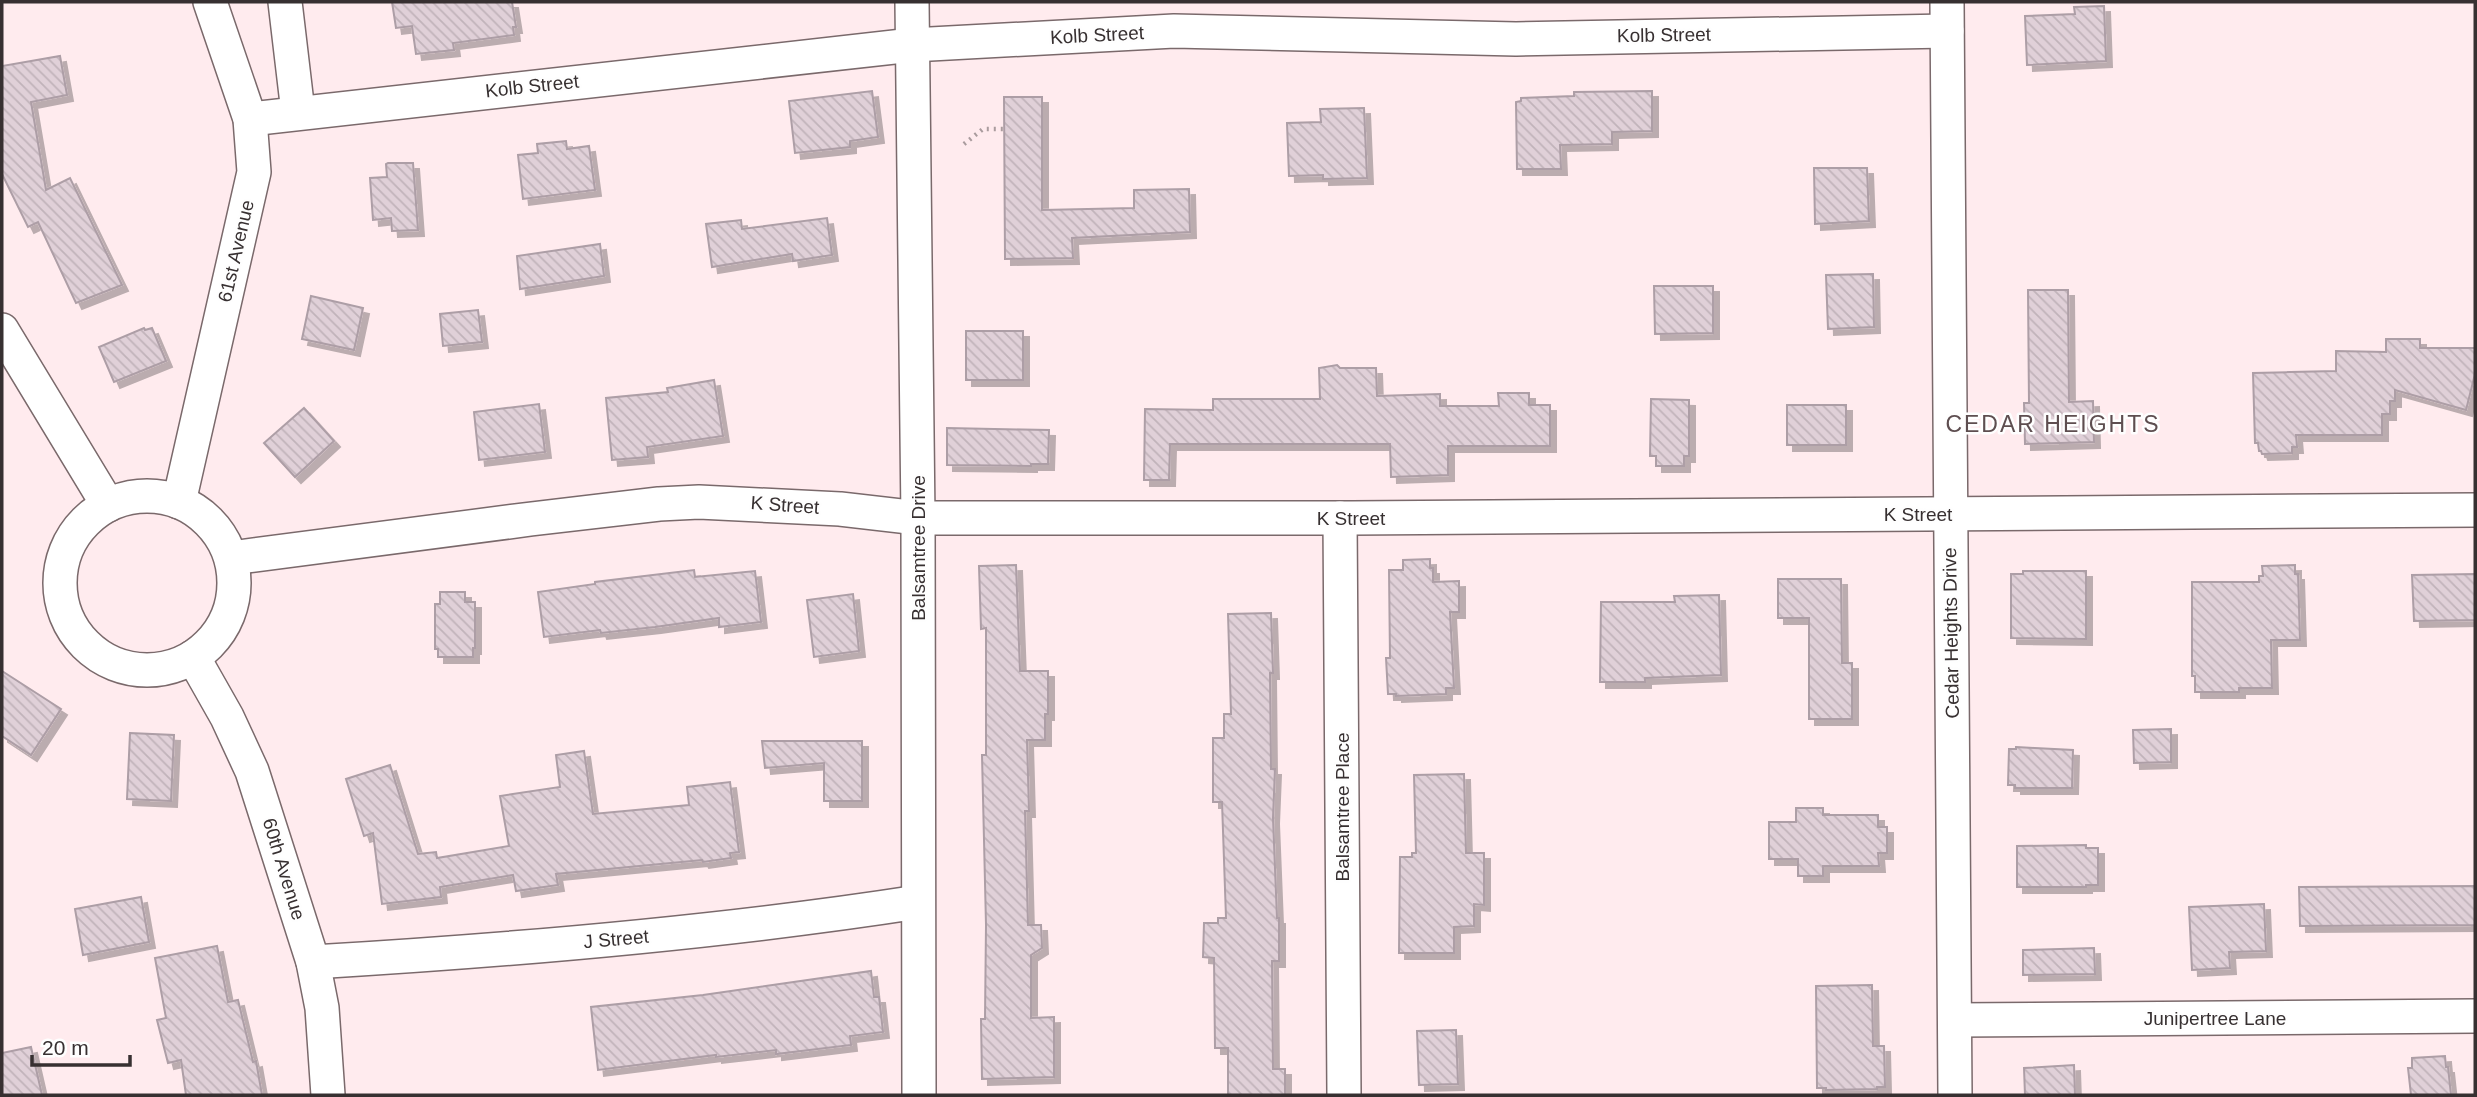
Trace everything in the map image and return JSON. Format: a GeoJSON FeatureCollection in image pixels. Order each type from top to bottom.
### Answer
{"type":"FeatureCollection","features":[{"type":"Feature","properties":{"kind":"street","name":"61st Avenue"},"geometry":{"type":"LineString","coordinates":[[178,502],[254,172],[250,119],[210,2]]}},
{"type":"Feature","properties":{"kind":"street"},"geometry":{"type":"LineString","coordinates":[[285,2],[298,112]]}},
{"type":"Feature","properties":{"kind":"street","name":"Balsamtree Drive"},"geometry":{"type":"LineString","coordinates":[[912,2],[918,518],[919,1095]]}},
{"type":"Feature","properties":{"kind":"street","name":"Kolb Street"},"geometry":{"type":"LineString","coordinates":[[250,119],[912,45],[1174,31],[1516,39],[1947,16]]}},
{"type":"Feature","properties":{"kind":"street","name":"Cedar Heights Drive"},"geometry":{"type":"LineString","coordinates":[[1947,16],[1955,1095]]}},
{"type":"Feature","properties":{"kind":"street"},"geometry":{"type":"LineString","coordinates":[[2,330],[108,505]]}},
{"type":"Feature","properties":{"kind":"street"},"geometry":{"type":"LineString","coordinates":[[149,496],[178,502],[200,513],[221,537],[231,558],[235,578],[232,604],[226,622],[214,640],[180,664],[144,670],[116,664],[87,647],[66,615],[61,596],[65,554],[74,536],[94,514],[108,505],[132,497],[149,496]]}},
{"type":"Feature","properties":{"kind":"street","name":"K Street"},"geometry":{"type":"LineString","coordinates":[[231,558],[665,503],[743,502],[918,518],[1340,518],[2475,510]]}},
{"type":"Feature","properties":{"kind":"street","name":"Balsamtree Place"},"geometry":{"type":"LineString","coordinates":[[1340,518],[1344,1095]]}},
{"type":"Feature","properties":{"kind":"street","name":"60th Avenue"},"geometry":{"type":"LineString","coordinates":[[193,657],[227,718],[252,771],[313,962],[321,1008],[328,1095]]}},
{"type":"Feature","properties":{"kind":"street","name":"J Street"},"geometry":{"type":"LineString","coordinates":[[313,962],[464,953],[648,936],[839,915],[918,902]]}},
{"type":"Feature","properties":{"kind":"street","name":"Junipertree Lane"},"geometry":{"type":"LineString","coordinates":[[1955,1020],[2475,1016]]}},
{"type":"Feature","properties":{"kind":"path"},"geometry":{"type":"LineString","coordinates":[[964,144],[983,129],[1004,129]]}},
{"type":"Feature","properties":{"kind":"building"},"geometry":{"type":"Polygon","coordinates":[[[392,2],[512,2],[516,27],[513,27],[514,35],[453,43],[454,50],[416,54],[412,26],[396,28],[392,2]]]}},
{"type":"Feature","properties":{"kind":"building"},"geometry":{"type":"Polygon","coordinates":[[[2104,6],[2106,61],[2027,65],[2025,16],[2075,14],[2074,7],[2104,6]]]}},
{"type":"Feature","properties":{"kind":"building"},"geometry":{"type":"Polygon","coordinates":[[[60,56],[67,95],[31,102],[46,190],[70,178],[122,285],[76,303],[38,222],[28,227],[2,174],[2,66],[60,56]]]}},
{"type":"Feature","properties":{"kind":"building"},"geometry":{"type":"Polygon","coordinates":[[[872,91],[878,137],[850,141],[850,147],[795,153],[789,101],[872,91]]]}},
{"type":"Feature","properties":{"kind":"building"},"geometry":{"type":"Polygon","coordinates":[[[1652,91],[1652,131],[1612,132],[1612,144],[1560,145],[1561,169],[1517,169],[1516,102],[1521,101],[1521,98],[1574,96],[1574,92],[1652,91]]]}},
{"type":"Feature","properties":{"kind":"building"},"geometry":{"type":"Polygon","coordinates":[[[1004,97],[1042,97],[1042,210],[1134,208],[1134,190],[1189,189],[1190,232],[1072,238],[1073,258],[1005,259],[1004,97]]]}},
{"type":"Feature","properties":{"kind":"building"},"geometry":{"type":"Polygon","coordinates":[[[1364,108],[1367,178],[1323,179],[1323,175],[1289,176],[1287,123],[1321,122],[1320,109],[1364,108]]]}},
{"type":"Feature","properties":{"kind":"building"},"geometry":{"type":"Polygon","coordinates":[[[566,141],[567,149],[589,146],[595,190],[523,199],[518,155],[538,153],[537,144],[566,141]]]}},
{"type":"Feature","properties":{"kind":"building"},"geometry":{"type":"Polygon","coordinates":[[[388,163],[413,163],[418,230],[392,231],[391,218],[373,220],[370,178],[387,177],[388,163]]]}},
{"type":"Feature","properties":{"kind":"building"},"geometry":{"type":"Polygon","coordinates":[[[1814,168],[1867,168],[1869,221],[1815,224],[1814,168]]]}},
{"type":"Feature","properties":{"kind":"building"},"geometry":{"type":"Polygon","coordinates":[[[827,218],[832,255],[793,261],[792,254],[712,267],[706,224],[741,220],[742,229],[827,218]]]}},
{"type":"Feature","properties":{"kind":"building"},"geometry":{"type":"Polygon","coordinates":[[[600,244],[604,276],[520,289],[517,256],[600,244]]]}},
{"type":"Feature","properties":{"kind":"building"},"geometry":{"type":"Polygon","coordinates":[[[1873,274],[1874,327],[1828,329],[1826,275],[1873,274]]]}},
{"type":"Feature","properties":{"kind":"building"},"geometry":{"type":"Polygon","coordinates":[[[1654,286],[1713,286],[1713,333],[1655,334],[1654,286]]]}},
{"type":"Feature","properties":{"kind":"building"},"geometry":{"type":"Polygon","coordinates":[[[2028,290],[2068,290],[2069,402],[2093,401],[2094,442],[2025,444],[2024,403],[2029,403],[2028,290]]]}},
{"type":"Feature","properties":{"kind":"building"},"geometry":{"type":"Polygon","coordinates":[[[311,296],[363,308],[354,350],[302,339],[311,296]]]}},
{"type":"Feature","properties":{"kind":"building"},"geometry":{"type":"Polygon","coordinates":[[[478,310],[482,342],[443,346],[440,314],[478,310]]]}},
{"type":"Feature","properties":{"kind":"building"},"geometry":{"type":"Polygon","coordinates":[[[144,328],[152,328],[166,361],[114,382],[99,347],[144,328]]]}},
{"type":"Feature","properties":{"kind":"building"},"geometry":{"type":"Polygon","coordinates":[[[966,331],[1023,331],[1023,380],[966,380],[966,331]]]}},
{"type":"Feature","properties":{"kind":"building"},"geometry":{"type":"Polygon","coordinates":[[[2386,339],[2420,339],[2420,348],[2475,348],[2475,374],[2466,410],[2395,390],[2395,401],[2390,401],[2390,414],[2382,414],[2382,435],[2296,435],[2297,447],[2292,447],[2292,453],[2262,454],[2259,451],[2258,443],[2255,443],[2253,373],[2336,371],[2336,351],[2386,352],[2386,339]]]}},
{"type":"Feature","properties":{"kind":"building"},"geometry":{"type":"Polygon","coordinates":[[[1337,365],[1340,368],[1376,368],[1377,396],[1440,394],[1440,406],[1499,406],[1498,393],[1529,393],[1529,405],[1550,405],[1550,446],[1448,446],[1448,475],[1391,477],[1390,444],[1170,444],[1169,480],[1144,480],[1145,409],[1213,410],[1213,399],[1320,399],[1319,368],[1337,365]]]}},
{"type":"Feature","properties":{"kind":"building"},"geometry":{"type":"Polygon","coordinates":[[[714,380],[723,436],[647,447],[648,457],[612,460],[606,398],[668,392],[667,388],[714,380]]]}},
{"type":"Feature","properties":{"kind":"building"},"geometry":{"type":"Polygon","coordinates":[[[1651,399],[1689,400],[1689,456],[1684,456],[1684,466],[1656,466],[1656,456],[1650,456],[1651,399]]]}},
{"type":"Feature","properties":{"kind":"building"},"geometry":{"type":"Polygon","coordinates":[[[539,404],[545,452],[479,460],[474,412],[539,404]]]}},
{"type":"Feature","properties":{"kind":"building"},"geometry":{"type":"Polygon","coordinates":[[[1787,405],[1846,405],[1846,445],[1787,445],[1787,405]]]}},
{"type":"Feature","properties":{"kind":"building"},"geometry":{"type":"Polygon","coordinates":[[[304,408],[334,441],[295,477],[264,443],[304,408]]]}},
{"type":"Feature","properties":{"kind":"building"},"geometry":{"type":"Polygon","coordinates":[[[947,428],[1049,430],[1048,464],[947,465],[947,428]]]}},
{"type":"Feature","properties":{"kind":"building"},"geometry":{"type":"Polygon","coordinates":[[[1430,559],[1433,582],[1459,581],[1459,612],[1450,612],[1454,688],[1446,688],[1446,694],[1388,694],[1386,658],[1390,658],[1389,570],[1403,570],[1403,560],[1430,559]]]}},
{"type":"Feature","properties":{"kind":"building"},"geometry":{"type":"Polygon","coordinates":[[[1016,565],[1020,671],[1048,671],[1045,740],[1027,740],[1029,811],[1025,811],[1028,925],[1041,925],[1042,948],[1031,955],[1031,1018],[1054,1017],[1054,1077],[982,1079],[981,1019],[985,1019],[986,925],[982,755],[986,755],[986,628],[981,629],[979,566],[1016,565]]]}},
{"type":"Feature","properties":{"kind":"building"},"geometry":{"type":"Polygon","coordinates":[[[2295,565],[2295,574],[2298,574],[2300,640],[2271,640],[2272,688],[2239,688],[2239,692],[2195,692],[2195,676],[2192,676],[2192,582],[2259,582],[2259,576],[2263,576],[2262,566],[2295,565]]]}},
{"type":"Feature","properties":{"kind":"building"},"geometry":{"type":"Polygon","coordinates":[[[694,570],[695,577],[755,571],[761,622],[719,627],[719,618],[601,633],[600,630],[544,637],[538,592],[694,570]]]}},
{"type":"Feature","properties":{"kind":"building"},"geometry":{"type":"Polygon","coordinates":[[[2023,571],[2086,571],[2086,639],[2011,638],[2011,574],[2023,574],[2023,571]]]}},
{"type":"Feature","properties":{"kind":"building"},"geometry":{"type":"Polygon","coordinates":[[[2475,574],[2475,620],[2414,621],[2412,575],[2475,574]]]}},
{"type":"Feature","properties":{"kind":"building"},"geometry":{"type":"Polygon","coordinates":[[[1778,579],[1841,579],[1842,663],[1852,663],[1852,719],[1809,719],[1809,618],[1778,618],[1778,579]]]}},
{"type":"Feature","properties":{"kind":"building"},"geometry":{"type":"Polygon","coordinates":[[[440,592],[465,592],[465,602],[475,602],[473,657],[438,657],[438,649],[435,649],[435,604],[440,604],[440,592]]]}},
{"type":"Feature","properties":{"kind":"building"},"geometry":{"type":"Polygon","coordinates":[[[853,594],[859,651],[814,657],[807,600],[853,594]]]}},
{"type":"Feature","properties":{"kind":"building"},"geometry":{"type":"Polygon","coordinates":[[[1719,595],[1721,675],[1645,678],[1645,682],[1600,682],[1601,602],[1675,602],[1674,596],[1719,595]]]}},
{"type":"Feature","properties":{"kind":"building"},"geometry":{"type":"Polygon","coordinates":[[[1271,613],[1271,769],[1275,769],[1273,818],[1279,918],[1279,961],[1272,961],[1273,1069],[1285,1069],[1285,1095],[1228,1095],[1228,1048],[1215,1048],[1214,958],[1203,957],[1204,923],[1218,923],[1218,918],[1226,918],[1222,802],[1213,802],[1213,738],[1224,738],[1224,714],[1231,714],[1228,614],[1271,613]]]}},
{"type":"Feature","properties":{"kind":"building"},"geometry":{"type":"Polygon","coordinates":[[[2,671],[61,709],[31,755],[2,736],[2,671]]]}},
{"type":"Feature","properties":{"kind":"building"},"geometry":{"type":"Polygon","coordinates":[[[2171,729],[2171,762],[2134,763],[2133,730],[2171,729]]]}},
{"type":"Feature","properties":{"kind":"building"},"geometry":{"type":"Polygon","coordinates":[[[130,733],[174,735],[171,801],[127,799],[130,733]]]}},
{"type":"Feature","properties":{"kind":"building"},"geometry":{"type":"Polygon","coordinates":[[[762,741],[862,741],[862,801],[824,801],[824,763],[765,768],[762,741]]]}},
{"type":"Feature","properties":{"kind":"building"},"geometry":{"type":"Polygon","coordinates":[[[2016,747],[2073,750],[2072,788],[2015,788],[2015,785],[2008,785],[2009,749],[2016,747]]]}},
{"type":"Feature","properties":{"kind":"building"},"geometry":{"type":"Polygon","coordinates":[[[584,751],[593,814],[689,805],[687,787],[730,782],[739,852],[730,853],[731,858],[703,862],[556,874],[558,885],[516,891],[513,875],[440,887],[441,897],[382,904],[373,833],[364,836],[346,779],[390,765],[418,854],[436,852],[437,858],[509,846],[500,796],[560,787],[556,755],[584,751]]]}},
{"type":"Feature","properties":{"kind":"building"},"geometry":{"type":"Polygon","coordinates":[[[1464,774],[1466,853],[1484,853],[1484,905],[1474,904],[1474,926],[1454,927],[1454,953],[1399,953],[1400,857],[1412,857],[1412,853],[1416,853],[1414,775],[1464,774]]]}},
{"type":"Feature","properties":{"kind":"building"},"geometry":{"type":"Polygon","coordinates":[[[1796,808],[1823,808],[1823,815],[1878,815],[1878,827],[1887,827],[1887,853],[1878,853],[1879,866],[1823,866],[1823,876],[1798,876],[1798,859],[1769,859],[1769,822],[1796,822],[1796,808]]]}},
{"type":"Feature","properties":{"kind":"building"},"geometry":{"type":"Polygon","coordinates":[[[2086,845],[2086,848],[2098,848],[2098,885],[2017,887],[2017,846],[2086,845]]]}},
{"type":"Feature","properties":{"kind":"building"},"geometry":{"type":"Polygon","coordinates":[[[2475,886],[2475,925],[2300,926],[2299,887],[2475,886]]]}},
{"type":"Feature","properties":{"kind":"building"},"geometry":{"type":"Polygon","coordinates":[[[141,897],[149,942],[83,955],[75,909],[141,897]]]}},
{"type":"Feature","properties":{"kind":"building"},"geometry":{"type":"Polygon","coordinates":[[[2264,904],[2266,951],[2229,952],[2230,968],[2192,970],[2189,907],[2264,904]]]}},
{"type":"Feature","properties":{"kind":"building"},"geometry":{"type":"Polygon","coordinates":[[[217,946],[228,1002],[238,1000],[253,1062],[256,1061],[262,1095],[186,1095],[181,1060],[168,1063],[157,1020],[166,1018],[155,958],[217,946]]]}},
{"type":"Feature","properties":{"kind":"building"},"geometry":{"type":"Polygon","coordinates":[[[2094,948],[2095,974],[2023,975],[2023,950],[2094,948]]]}},
{"type":"Feature","properties":{"kind":"building"},"geometry":{"type":"Polygon","coordinates":[[[871,971],[874,997],[879,997],[883,1032],[850,1036],[851,1045],[776,1054],[776,1050],[716,1055],[598,1070],[591,1007],[703,995],[871,971]]]}},
{"type":"Feature","properties":{"kind":"building"},"geometry":{"type":"Polygon","coordinates":[[[1872,985],[1873,1046],[1884,1046],[1885,1087],[1826,1090],[1817,1088],[1816,986],[1872,985]]]}},
{"type":"Feature","properties":{"kind":"building"},"geometry":{"type":"Polygon","coordinates":[[[1456,1030],[1458,1084],[1419,1085],[1417,1031],[1456,1030]]]}},
{"type":"Feature","properties":{"kind":"building"},"geometry":{"type":"Polygon","coordinates":[[[31,1047],[42,1095],[2,1095],[2,1053],[31,1047]]]}},
{"type":"Feature","properties":{"kind":"building"},"geometry":{"type":"Polygon","coordinates":[[[2445,1056],[2451,1095],[2411,1095],[2408,1068],[2412,1068],[2412,1058],[2445,1056]]]}},
{"type":"Feature","properties":{"kind":"building"},"geometry":{"type":"Polygon","coordinates":[[[2074,1065],[2075,1095],[2025,1095],[2024,1068],[2074,1065]]]}},
{"type":"Feature","properties":{"kind":"district","name":"CEDAR HEIGHTS"},"geometry":{"type":"Point","coordinates":[2053,424]}}]}
